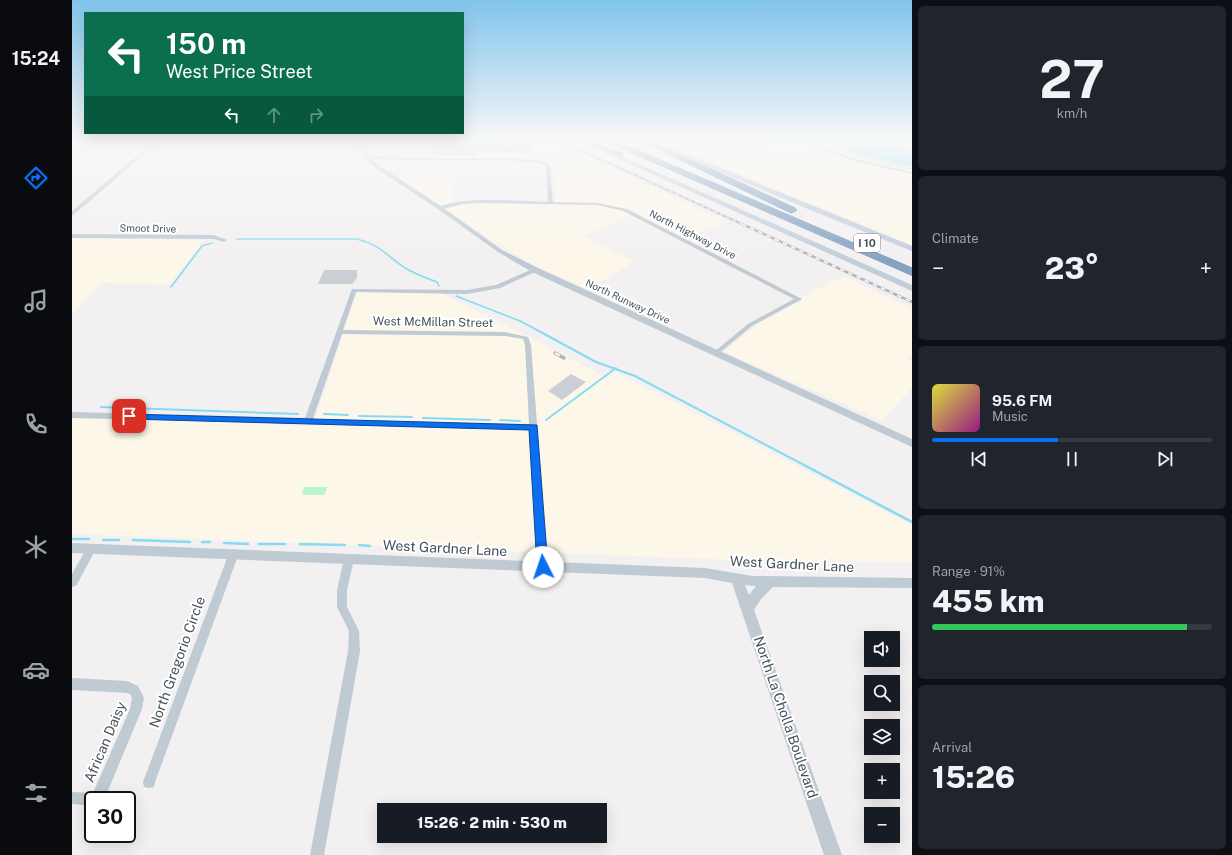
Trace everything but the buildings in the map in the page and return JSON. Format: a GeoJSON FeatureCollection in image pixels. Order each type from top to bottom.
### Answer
{"type":"FeatureCollection","features":[{"type":"Feature","properties":{"kind":"highway"},"geometry":{"type":"LineString","coordinates":[[693,181],[818,227]]}},
{"type":"Feature","properties":{"kind":"highway","name":"I 10"},"geometry":{"type":"LineString","coordinates":[[706,181],[818,227],[912,262]]}},
{"type":"Feature","properties":{"kind":"highway","name":"I 10"},"geometry":{"type":"LineString","coordinates":[[714,181],[818,227],[912,272]]}},
{"type":"Feature","properties":{"kind":"highway"},"geometry":{"type":"LineString","coordinates":[[725,181],[818,227]]}},
{"type":"Feature","properties":{"kind":"main road"},"geometry":{"type":"LineString","coordinates":[[673,181],[912,288]]}},
{"type":"Feature","properties":{"kind":"main road"},"geometry":{"type":"LineString","coordinates":[[745,181],[912,249]]}},
{"type":"Feature","properties":{"kind":"street"},"geometry":{"type":"LineString","coordinates":[[72,214],[111,181]]}},
{"type":"Feature","properties":{"kind":"street","name":"North Runway Drive"},"geometry":{"type":"LineString","coordinates":[[399,181],[500,251],[535,270],[716,353],[744,364],[912,443]]}},
{"type":"Feature","properties":{"kind":"street"},"geometry":{"type":"LineString","coordinates":[[549,181],[551,203]]}},
{"type":"Feature","properties":{"kind":"street","name":"North Highway Drive"},"geometry":{"type":"LineString","coordinates":[[440,208],[475,202],[603,205],[625,210],[799,298],[750,326],[716,353]]}},
{"type":"Feature","properties":{"kind":"street","name":"Smoot Drive"},"geometry":{"type":"LineString","coordinates":[[72,236],[214,237],[224,240]]}},
{"type":"Feature","properties":{"kind":"street"},"geometry":{"type":"LineString","coordinates":[[308,422],[354,290],[467,292],[498,287],[535,270]]}},
{"type":"Feature","properties":{"kind":"street","name":"West McMillan Street"},"geometry":{"type":"LineString","coordinates":[[340,332],[505,334],[526,338],[528,345],[534,427]]}},
{"type":"Feature","properties":{"kind":"street"},"geometry":{"type":"LineString","coordinates":[[72,415],[534,427],[543,567]]}},
{"type":"Feature","properties":{"kind":"street","name":"West Gardner Lane"},"geometry":{"type":"LineString","coordinates":[[72,548],[234,553],[285,557],[705,573],[737,579],[770,581],[912,583]]}},
{"type":"Feature","properties":{"kind":"street"},"geometry":{"type":"LineString","coordinates":[[72,583],[91,549]]}},
{"type":"Feature","properties":{"kind":"street","name":"North Gregorio Circle"},"geometry":{"type":"LineString","coordinates":[[149,782],[234,553]]}},
{"type":"Feature","properties":{"kind":"street"},"geometry":{"type":"LineString","coordinates":[[317,855],[354,651],[354,631],[342,607],[342,590],[349,559]]}},
{"type":"Feature","properties":{"kind":"street","name":"North La Cholla Boulevard"},"geometry":{"type":"LineString","coordinates":[[737,579],[833,855]]}},
{"type":"Feature","properties":{"kind":"street"},"geometry":{"type":"LineString","coordinates":[[748,608],[756,595],[770,581]]}},
{"type":"Feature","properties":{"kind":"street","name":"African Daisy"},"geometry":{"type":"LineString","coordinates":[[72,684],[127,687],[134,690],[137,694],[138,702],[136,709],[101,791]]}},
{"type":"Feature","properties":{"kind":"street"},"geometry":{"type":"LineString","coordinates":[[72,798],[84,799]]}},
{"type":"Feature","properties":{"kind":"shaded area"},"geometry":{"type":"Polygon","coordinates":[[[403,181],[454,181],[453,202],[458,206],[478,203],[556,204],[555,181],[639,181],[726,222],[677,240],[629,216],[582,236],[635,261],[588,290],[536,266],[499,245],[403,181]]]}},
{"type":"Feature","properties":{"kind":"shaded area"},"geometry":{"type":"Polygon","coordinates":[[[755,181],[912,181],[912,245],[755,181]]]}},
{"type":"Feature","properties":{"kind":"shaded area"},"geometry":{"type":"Polygon","coordinates":[[[72,238],[204,240],[170,284],[101,283],[72,314],[72,238]]]}},
{"type":"Feature","properties":{"kind":"shaded area"},"geometry":{"type":"Polygon","coordinates":[[[843,276],[912,309],[912,355],[907,358],[912,361],[912,388],[881,420],[724,352],[762,321],[800,302],[805,295],[843,276]]]}},
{"type":"Feature","properties":{"kind":"shaded area"},"geometry":{"type":"Polygon","coordinates":[[[357,292],[441,293],[607,378],[616,372],[912,525],[912,562],[735,560],[72,534],[72,417],[313,426],[357,292]]]}},
{"type":"Feature","properties":{"kind":"green space"},"geometry":{"type":"Polygon","coordinates":[[[304,487],[327,487],[325,495],[302,495],[304,487]]]}},
{"type":"Feature","properties":{"kind":"waterway"},"geometry":{"type":"LineString","coordinates":[[237,239],[357,239],[377,247],[405,268],[437,282],[439,286]]}},
{"type":"Feature","properties":{"kind":"waterway"},"geometry":{"type":"LineString","coordinates":[[171,287],[202,246],[212,243]]}},
{"type":"Feature","properties":{"kind":"waterway"},"geometry":{"type":"LineString","coordinates":[[456,296],[520,321],[539,331]]}},
{"type":"Feature","properties":{"kind":"waterway"},"geometry":{"type":"LineString","coordinates":[[537,330],[596,362],[615,369]]}},
{"type":"Feature","properties":{"kind":"waterway"},"geometry":{"type":"LineString","coordinates":[[546,420],[615,369]]}},
{"type":"Feature","properties":{"kind":"waterway"},"geometry":{"type":"LineString","coordinates":[[615,369],[635,376],[806,466]]}},
{"type":"Feature","properties":{"kind":"waterway"},"geometry":{"type":"LineString","coordinates":[[101,407],[298,414]]}},
{"type":"Feature","properties":{"kind":"waterway"},"geometry":{"type":"LineString","coordinates":[[324,414],[348,415]]}},
{"type":"Feature","properties":{"kind":"waterway"},"geometry":{"type":"LineString","coordinates":[[359,416],[412,417]]}},
{"type":"Feature","properties":{"kind":"waterway"},"geometry":{"type":"LineString","coordinates":[[423,418],[490,420]]}},
{"type":"Feature","properties":{"kind":"waterway"},"geometry":{"type":"LineString","coordinates":[[500,420],[520,421]]}},
{"type":"Feature","properties":{"kind":"waterway"},"geometry":{"type":"LineString","coordinates":[[804,465],[912,522]]}},
{"type":"Feature","properties":{"kind":"waterway"},"geometry":{"type":"LineString","coordinates":[[72,539],[89,539]]}},
{"type":"Feature","properties":{"kind":"waterway"},"geometry":{"type":"LineString","coordinates":[[103,540],[119,540]]}},
{"type":"Feature","properties":{"kind":"waterway"},"geometry":{"type":"LineString","coordinates":[[133,540],[190,542]]}},
{"type":"Feature","properties":{"kind":"waterway"},"geometry":{"type":"LineString","coordinates":[[202,542],[210,542]]}},
{"type":"Feature","properties":{"kind":"waterway"},"geometry":{"type":"LineString","coordinates":[[224,543],[248,544]]}},
{"type":"Feature","properties":{"kind":"waterway"},"geometry":{"type":"LineString","coordinates":[[259,544],[285,544]]}},
{"type":"Feature","properties":{"kind":"waterway"},"geometry":{"type":"LineString","coordinates":[[300,544],[345,545]]}},
{"type":"Feature","properties":{"kind":"waterway"},"geometry":{"type":"LineString","coordinates":[[359,545],[370,546]]}},
{"type":"Feature","properties":{"kind":"railway"},"geometry":{"type":"LineString","coordinates":[[648,181],[744,225]]}},
{"type":"Feature","properties":{"kind":"railway"},"geometry":{"type":"LineString","coordinates":[[742,224],[912,302]]}},
{"type":"Feature","properties":{"kind":"railway"},"geometry":{"type":"LineString","coordinates":[[555,353],[564,358]]}},
{"type":"Feature","properties":{"kind":"route"},"geometry":{"type":"LineString","coordinates":[[129,416],[534,427],[534,451],[543,567]]}}]}
